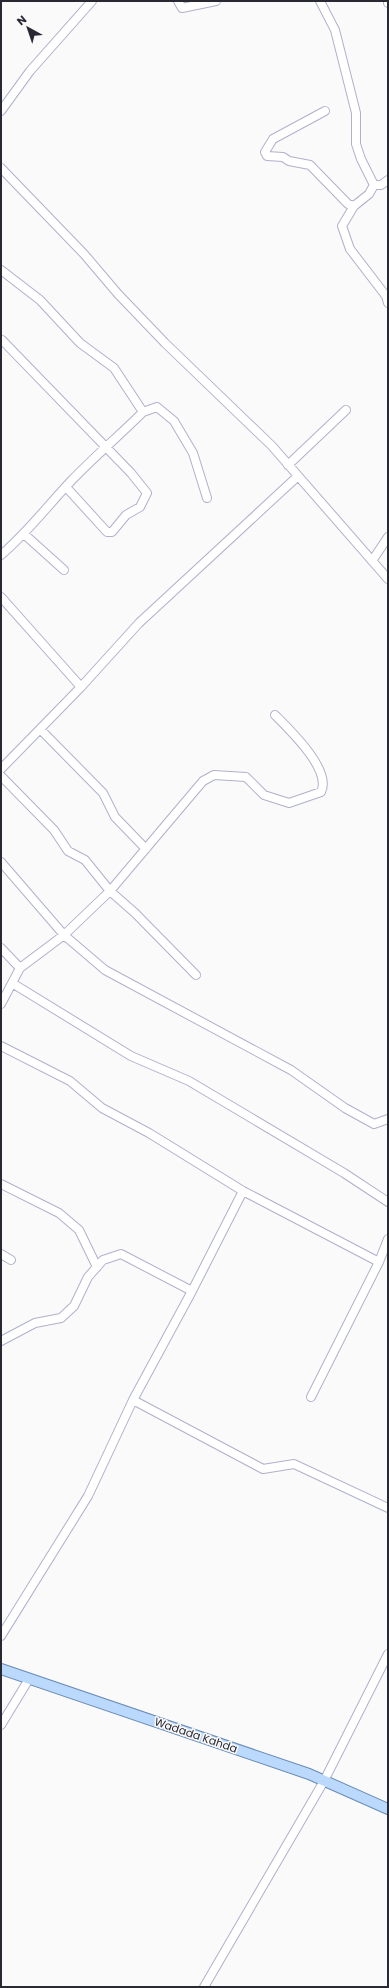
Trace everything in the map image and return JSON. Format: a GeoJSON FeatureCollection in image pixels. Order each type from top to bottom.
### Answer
{"type":"FeatureCollection","features":[{"type":"Feature","properties":{"kind":"main road","name":"Wadada Kahda"},"geometry":{"type":"LineString","coordinates":[[1,1669],[309,1774],[388,1809]]}},
{"type":"Feature","properties":{"kind":"street"},"geometry":{"type":"LineString","coordinates":[[1,111],[30,71],[92,1]]}},
{"type":"Feature","properties":{"kind":"street"},"geometry":{"type":"LineString","coordinates":[[178,1],[182,8],[216,1]]}},
{"type":"Feature","properties":{"kind":"street"},"geometry":{"type":"LineString","coordinates":[[320,1],[335,30],[356,113],[356,144],[361,159],[374,185]]}},
{"type":"Feature","properties":{"kind":"street"},"geometry":{"type":"LineString","coordinates":[[325,111],[273,140],[265,152],[267,156],[283,157],[289,161],[310,165],[348,204],[354,206]]}},
{"type":"Feature","properties":{"kind":"street"},"geometry":{"type":"LineString","coordinates":[[1,168],[84,254],[118,294],[165,343],[272,446],[388,579]]}},
{"type":"Feature","properties":{"kind":"street"},"geometry":{"type":"LineString","coordinates":[[374,185],[380,185],[388,180]]}},
{"type":"Feature","properties":{"kind":"street"},"geometry":{"type":"LineString","coordinates":[[374,185],[369,194],[354,206],[342,226],[350,249],[386,296],[388,303]]}},
{"type":"Feature","properties":{"kind":"street"},"geometry":{"type":"LineString","coordinates":[[1,270],[40,300],[80,343],[114,368],[144,412]]}},
{"type":"Feature","properties":{"kind":"street"},"geometry":{"type":"LineString","coordinates":[[2,340],[131,473],[147,494],[140,507],[126,515],[112,532],[107,532],[66,488]]}},
{"type":"Feature","properties":{"kind":"street"},"geometry":{"type":"LineString","coordinates":[[1,555],[24,534],[66,488],[144,412],[157,407],[174,421],[193,454],[207,498]]}},
{"type":"Feature","properties":{"kind":"street"},"geometry":{"type":"LineString","coordinates":[[288,466],[346,410]]}},
{"type":"Feature","properties":{"kind":"street"},"geometry":{"type":"LineString","coordinates":[[1,768],[81,687],[139,623],[298,476]]}},
{"type":"Feature","properties":{"kind":"street"},"geometry":{"type":"LineString","coordinates":[[24,534],[64,570]]}},
{"type":"Feature","properties":{"kind":"street"},"geometry":{"type":"LineString","coordinates":[[372,561],[388,538]]}},
{"type":"Feature","properties":{"kind":"street"},"geometry":{"type":"LineString","coordinates":[[1,597],[81,687]]}},
{"type":"Feature","properties":{"kind":"street"},"geometry":{"type":"LineString","coordinates":[[1,1004],[20,968],[64,935],[110,891],[203,782],[214,775],[246,777],[264,795],[289,803],[321,792],[325,785],[323,778],[305,745],[275,715]]}},
{"type":"Feature","properties":{"kind":"street"},"geometry":{"type":"LineString","coordinates":[[40,729],[102,793],[116,817],[146,849]]}},
{"type":"Feature","properties":{"kind":"street"},"geometry":{"type":"LineString","coordinates":[[1,776],[54,830],[68,851],[85,860],[110,891],[135,913],[196,975]]}},
{"type":"Feature","properties":{"kind":"street"},"geometry":{"type":"LineString","coordinates":[[1,862],[64,935],[105,970],[291,1070],[345,1108],[374,1124],[388,1119]]}},
{"type":"Feature","properties":{"kind":"street"},"geometry":{"type":"LineString","coordinates":[[1,948],[20,968]]}},
{"type":"Feature","properties":{"kind":"street"},"geometry":{"type":"LineString","coordinates":[[12,983],[130,1056],[189,1081],[344,1173],[388,1202]]}},
{"type":"Feature","properties":{"kind":"street"},"geometry":{"type":"LineString","coordinates":[[1,1046],[70,1081],[102,1108],[150,1133],[243,1191],[379,1262]]}},
{"type":"Feature","properties":{"kind":"street"},"geometry":{"type":"LineString","coordinates":[[1,1184],[59,1213],[79,1230],[97,1267]]}},
{"type":"Feature","properties":{"kind":"street"},"geometry":{"type":"LineString","coordinates":[[1,1636],[88,1496],[133,1400],[192,1291],[243,1191]]}},
{"type":"Feature","properties":{"kind":"street"},"geometry":{"type":"LineString","coordinates":[[311,1397],[379,1262],[388,1239]]}},
{"type":"Feature","properties":{"kind":"street"},"geometry":{"type":"LineString","coordinates":[[1,1254],[12,1260]]}},
{"type":"Feature","properties":{"kind":"street"},"geometry":{"type":"LineString","coordinates":[[1,1341],[35,1323],[61,1318],[74,1306],[88,1277],[103,1260],[121,1254],[192,1291]]}},
{"type":"Feature","properties":{"kind":"street"},"geometry":{"type":"LineString","coordinates":[[133,1400],[263,1469],[294,1464],[388,1508]]}},
{"type":"Feature","properties":{"kind":"street"},"geometry":{"type":"LineString","coordinates":[[204,1987],[324,1781],[388,1654]]}},
{"type":"Feature","properties":{"kind":"street"},"geometry":{"type":"LineString","coordinates":[[1,1725],[30,1679]]}}]}
